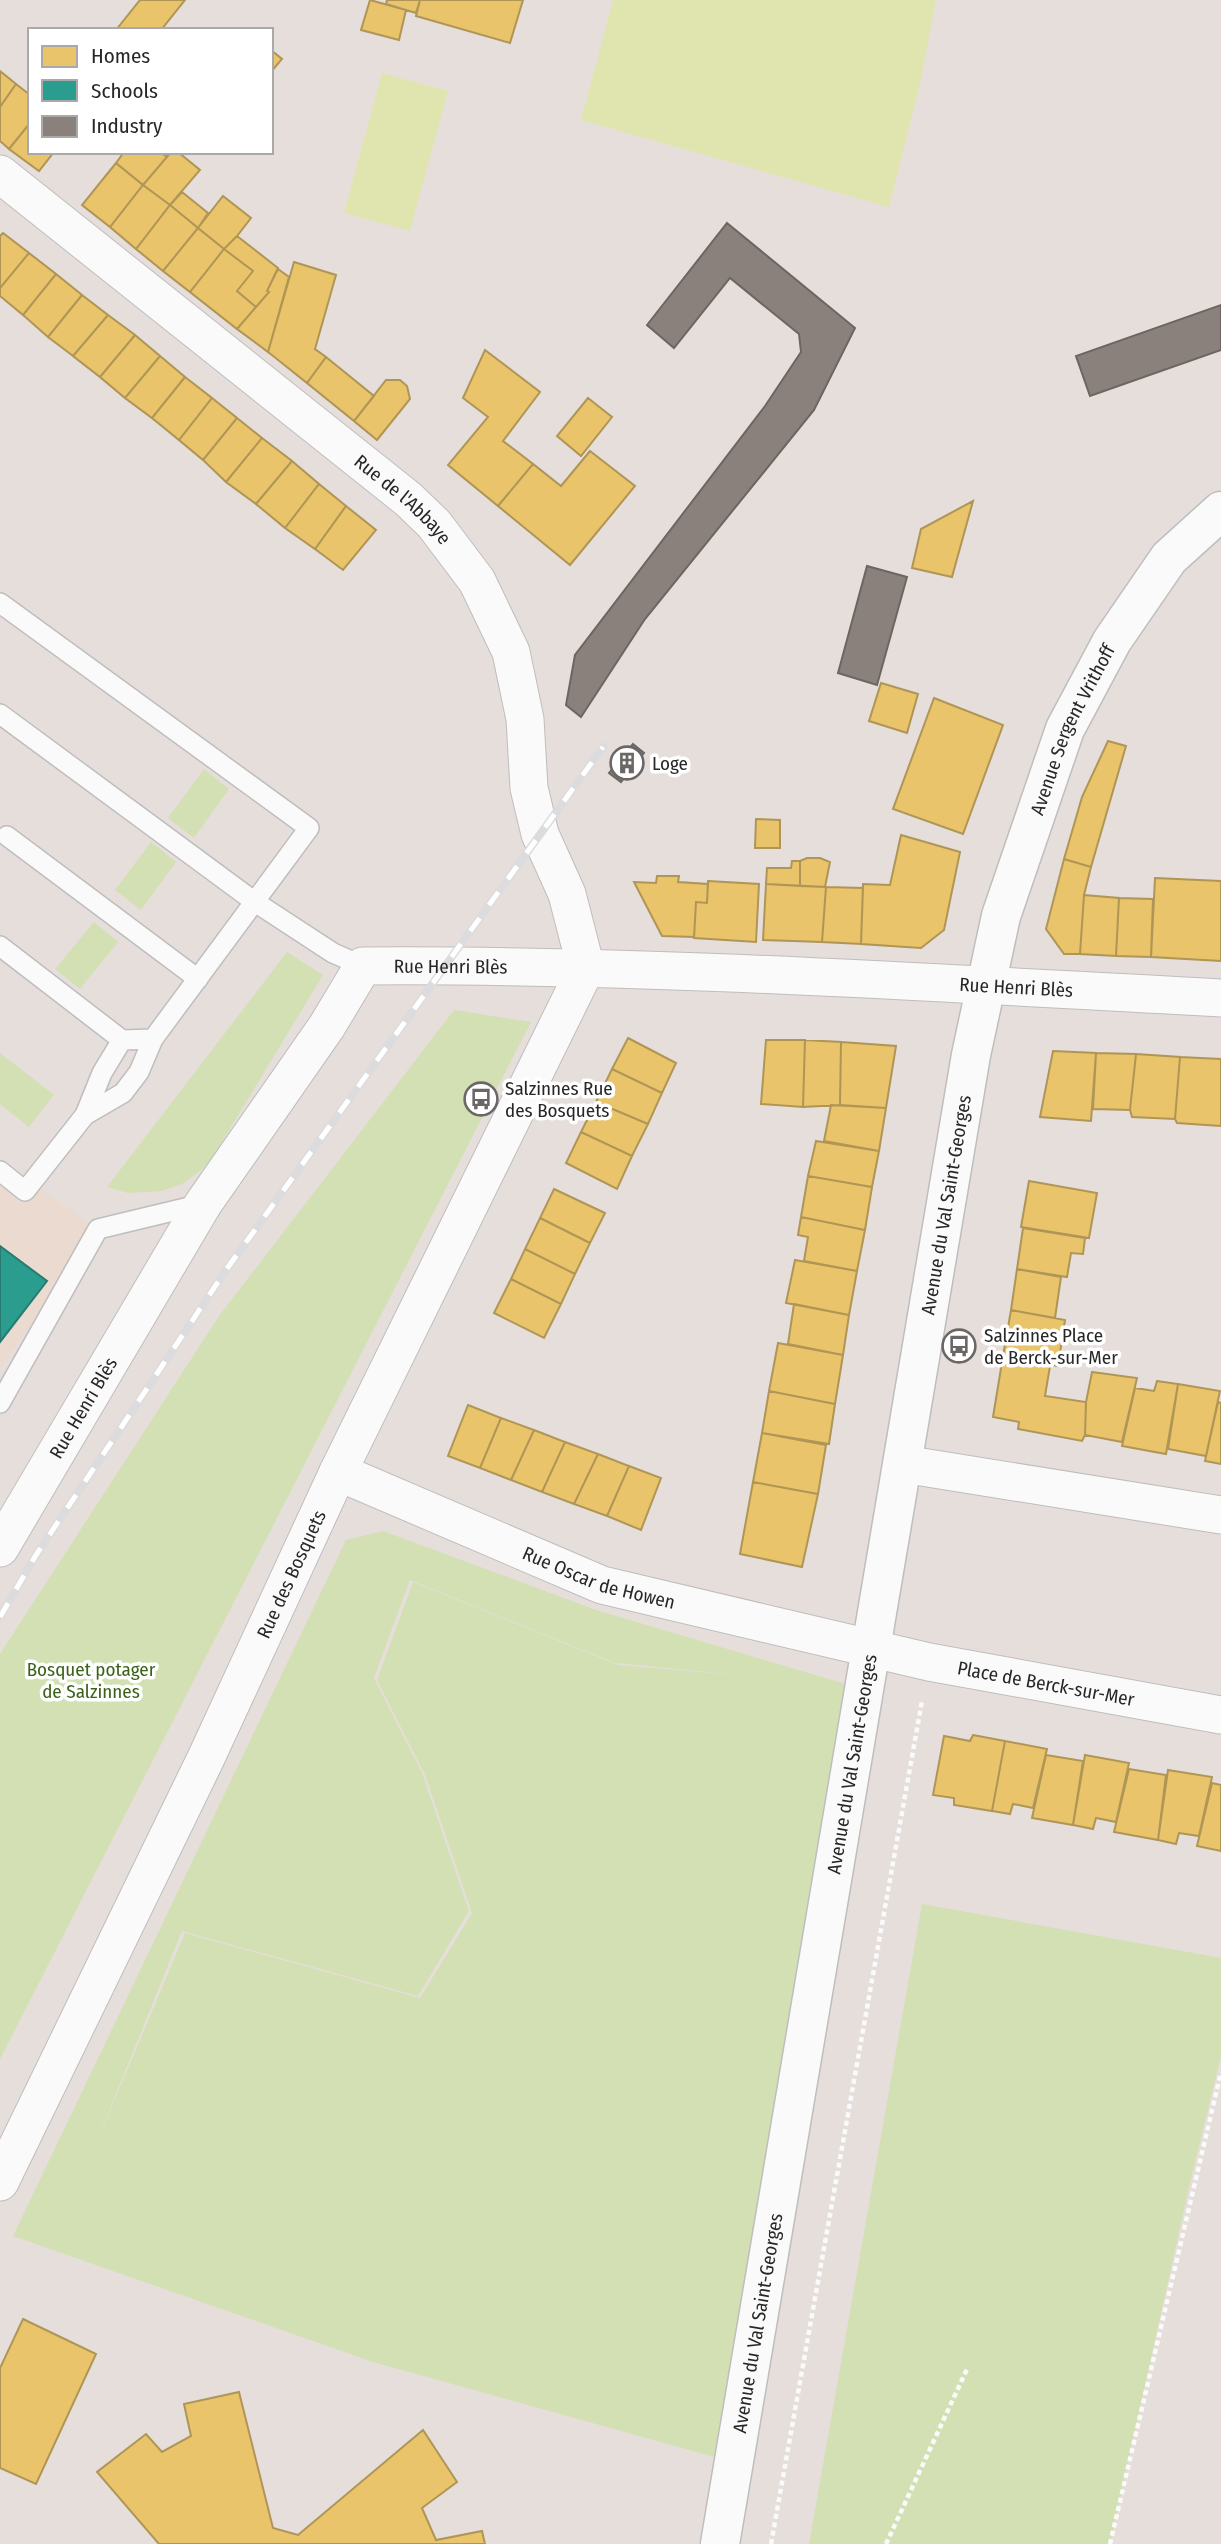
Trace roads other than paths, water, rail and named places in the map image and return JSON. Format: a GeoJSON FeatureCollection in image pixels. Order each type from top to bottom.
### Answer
{"type":"FeatureCollection","features":[{"type":"Feature","properties":{"kind":"main road","name":"Avenue Sergent Vrithoff"},"geometry":{"type":"LineString","coordinates":[[987,986],[1001,916],[1065,729],[1112,640],[1169,558],[1221,511]]}},
{"type":"Feature","properties":{"kind":"main road","name":"Avenue du Val Saint-Georges"},"geometry":{"type":"LineString","coordinates":[[720,2544],[971,1055],[987,986]]}},
{"type":"Feature","properties":{"kind":"street","name":"Rue de l'Abbaye"},"geometry":{"type":"LineString","coordinates":[[0,174],[408,499],[434,524],[477,581],[512,652],[525,719],[529,788],[540,834],[567,894],[586,968]]}},
{"type":"Feature","properties":{"kind":"street","name":"Rue Henri Blès"},"geometry":{"type":"LineString","coordinates":[[0,1548],[202,1204],[327,1026],[363,966],[586,968],[768,974],[1221,998]]}},
{"type":"Feature","properties":{"kind":"street","name":"Rue des Bosquets"},"geometry":{"type":"LineString","coordinates":[[0,2182],[206,1758],[338,1472],[586,968]]}},
{"type":"Feature","properties":{"kind":"street"},"geometry":{"type":"LineString","coordinates":[[903,1464],[1221,1515]]}},
{"type":"Feature","properties":{"kind":"street","name":"Rue Oscar de Howen"},"geometry":{"type":"LineString","coordinates":[[338,1472],[602,1585],[871,1649]]}},
{"type":"Feature","properties":{"kind":"street","name":"Place de Berck-sur-Mer"},"geometry":{"type":"LineString","coordinates":[[871,1649],[1221,1715]]}},
{"type":"Feature","properties":{"kind":"lane"},"geometry":{"type":"LineString","coordinates":[[0,603],[309,828],[153,1039],[139,1072],[123,1093],[85,1115]]}},
{"type":"Feature","properties":{"kind":"lane"},"geometry":{"type":"LineString","coordinates":[[0,714],[255,902],[333,953],[363,966]]}},
{"type":"Feature","properties":{"kind":"lane"},"geometry":{"type":"LineString","coordinates":[[7,835],[198,979]]}},
{"type":"Feature","properties":{"kind":"lane"},"geometry":{"type":"LineString","coordinates":[[0,946],[122,1041],[153,1039]]}},
{"type":"Feature","properties":{"kind":"lane"},"geometry":{"type":"LineString","coordinates":[[0,1171],[25,1191],[85,1115],[102,1073],[122,1041]]}},
{"type":"Feature","properties":{"kind":"lane"},"geometry":{"type":"LineString","coordinates":[[0,1403],[98,1229],[202,1204]]}},
{"type":"Feature","properties":{"kind":"railway"},"geometry":{"type":"LineString","coordinates":[[0,1617],[36,1555],[226,1270],[603,747]]}},
{"type":"Feature","properties":{"kind":"place","name":"Loge"},"geometry":{"type":"Point","coordinates":[627,763]}},
{"type":"Feature","properties":{"kind":"place","name":"Salzinnes Rue des Bosquets"},"geometry":{"type":"Point","coordinates":[481,1099]}},
{"type":"Feature","properties":{"kind":"place","name":"Salzinnes Place de Berck-sur-Mer"},"geometry":{"type":"Point","coordinates":[959,1346]}},
{"type":"Feature","properties":{"kind":"park label","name":"Bosquet potager de Salzinnes"},"geometry":{"type":"Point","coordinates":[91,1680]}}]}
